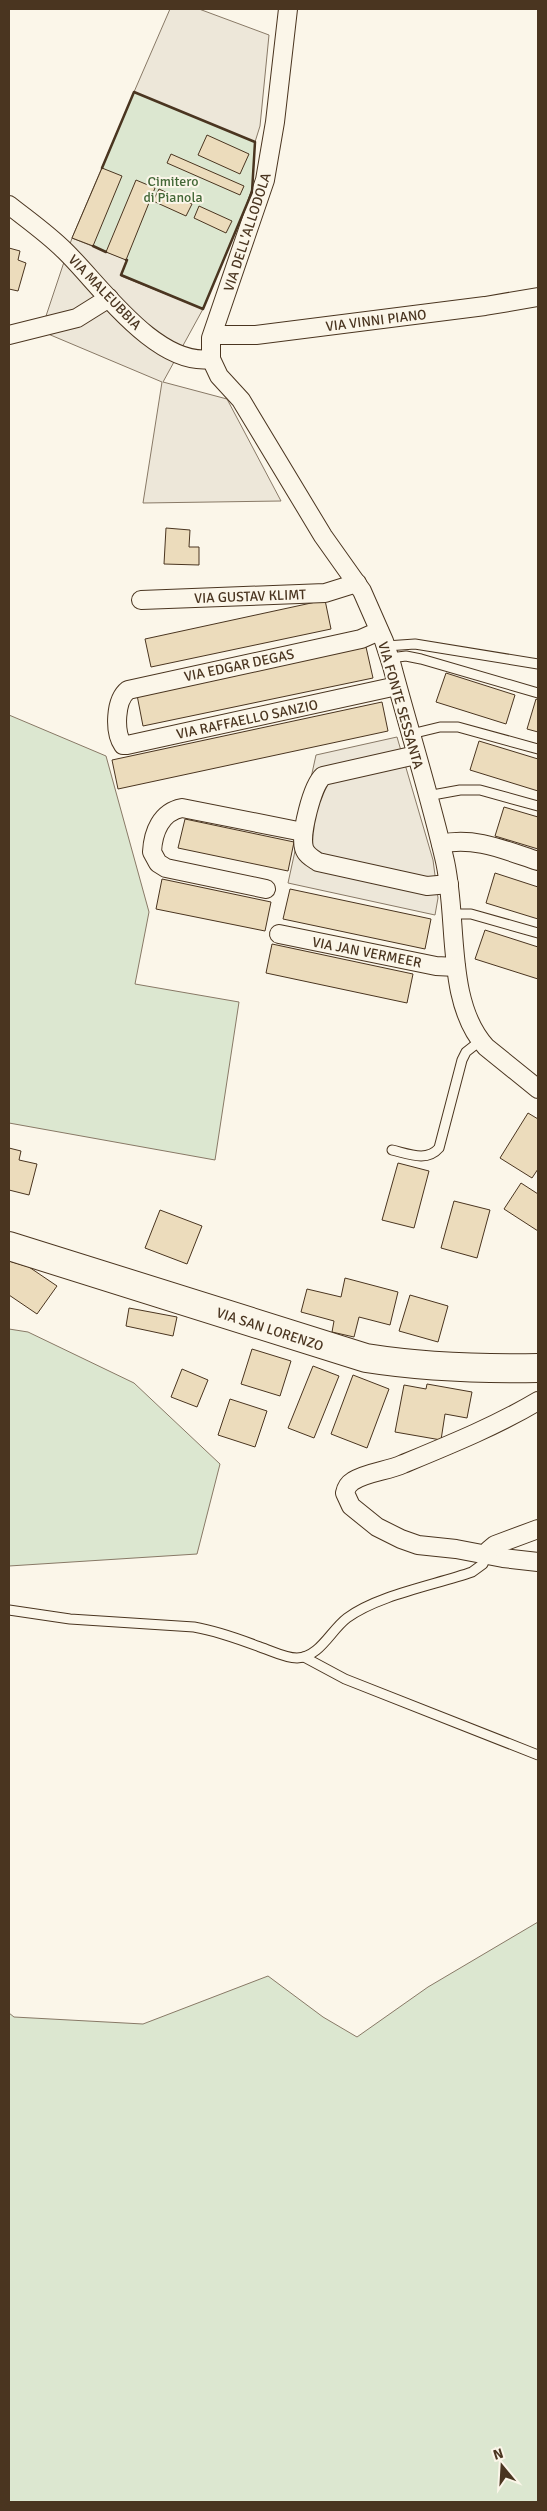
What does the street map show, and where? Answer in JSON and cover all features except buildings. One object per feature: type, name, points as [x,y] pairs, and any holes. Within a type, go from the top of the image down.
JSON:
[{"type":"main road","name":"VIA SAN LORENZO","points":[[9,1246],[366,1358],[444,1367],[538,1368]]},
{"type":"street","name":"VIA DELL'ALLODOLA","points":[[212,335],[266,180],[275,122],[288,9]]},
{"type":"street","name":"VIA MALEUBBIA","points":[[9,205],[62,248],[109,298],[152,339],[192,358],[211,359]]},
{"type":"street","name":"VIA VINNI PIANO","points":[[212,335],[256,335],[486,306],[538,297]]},
{"type":"street","points":[[9,335],[77,318],[109,298]]},
{"type":"street","points":[[211,359],[212,335]]},
{"type":"street","name":"VIA FONTE SESSANTA","points":[[211,359],[219,376],[241,400],[323,536],[357,583],[385,645],[428,796],[449,884],[456,967],[461,997],[480,1040],[538,1089]]},
{"type":"street","name":"VIA GUSTAV KLIMT","points":[[141,600],[324,593],[357,583]]},
{"type":"street","name":"VIA EDGAR DEGAS","points":[[118,718],[122,698],[128,690],[361,639],[385,645]]},
{"type":"street","name":"VIA RAFFAELLO SANZIO","points":[[118,718],[120,740],[127,745],[397,686]]},
{"type":"street","points":[[416,755],[323,776],[317,784],[303,832],[306,853],[318,862],[427,886],[449,884]]},
{"type":"street","points":[[266,889],[166,868],[158,863],[154,858],[152,845],[164,816],[182,808],[303,832]]},
{"type":"street","points":[[440,844],[455,841],[474,842],[538,861]]},
{"type":"street","name":"VIA JAN VERMEER","points":[[279,934],[436,966],[456,967]]},
{"type":"street","points":[[538,1401],[485,1429],[400,1466],[360,1477],[348,1485],[346,1489],[346,1498],[351,1506],[388,1534],[418,1545],[538,1562]]},
{"type":"street","points":[[487,1555],[496,1545],[538,1529]]},
{"type":"lane","points":[[385,645],[415,644],[538,664]]},
{"type":"lane","points":[[385,645],[406,656],[538,694]]},
{"type":"lane","points":[[411,734],[440,727],[458,727],[538,749]]},
{"type":"lane","points":[[428,796],[460,790],[480,790],[538,806]]},
{"type":"lane","points":[[453,914],[471,914],[538,933]]},
{"type":"lane","points":[[392,1150],[423,1157],[430,1156],[439,1148],[462,1060],[466,1052],[480,1040]]},
{"type":"lane","points":[[304,1657],[319,1648],[337,1628],[357,1612],[375,1604],[472,1572],[482,1564],[487,1555]]},
{"type":"lane","points":[[9,1610],[70,1619],[194,1627],[210,1630],[286,1656],[304,1657],[345,1679],[538,1756]]},
{"type":"green space","name":"Cimitero di Pianola","points":[[134,92],[255,142],[252,192],[203,309],[121,275],[127,260],[72,238]]},
{"type":"green space","points":[[9,715],[106,756],[149,912],[135,984],[239,1002],[215,1160],[9,1123]]},
{"type":"green space","points":[[9,1329],[28,1332],[134,1383],[220,1464],[197,1554],[9,1566]]},
{"type":"green space","points":[[538,1922],[538,2502],[9,2502],[9,2013],[14,2017],[143,2024],[268,1976],[323,2017],[357,2037],[428,1987]]},
{"type":"shaded area","points":[[170,9],[199,9],[269,35],[260,126],[255,142],[134,92]]},
{"type":"shaded area","points":[[72,238],[127,260],[121,276],[203,309],[163,382],[227,399],[281,501],[143,503],[162,382],[41,331]]},
{"type":"shaded area","points":[[397,737],[433,860],[438,898],[435,915],[288,883],[316,755]]},
{"type":"wall","points":[[102,168],[134,92],[255,142],[252,192],[203,309],[121,275],[126,260]]},
{"type":"wall","points":[[93,246],[106,252]]}]
